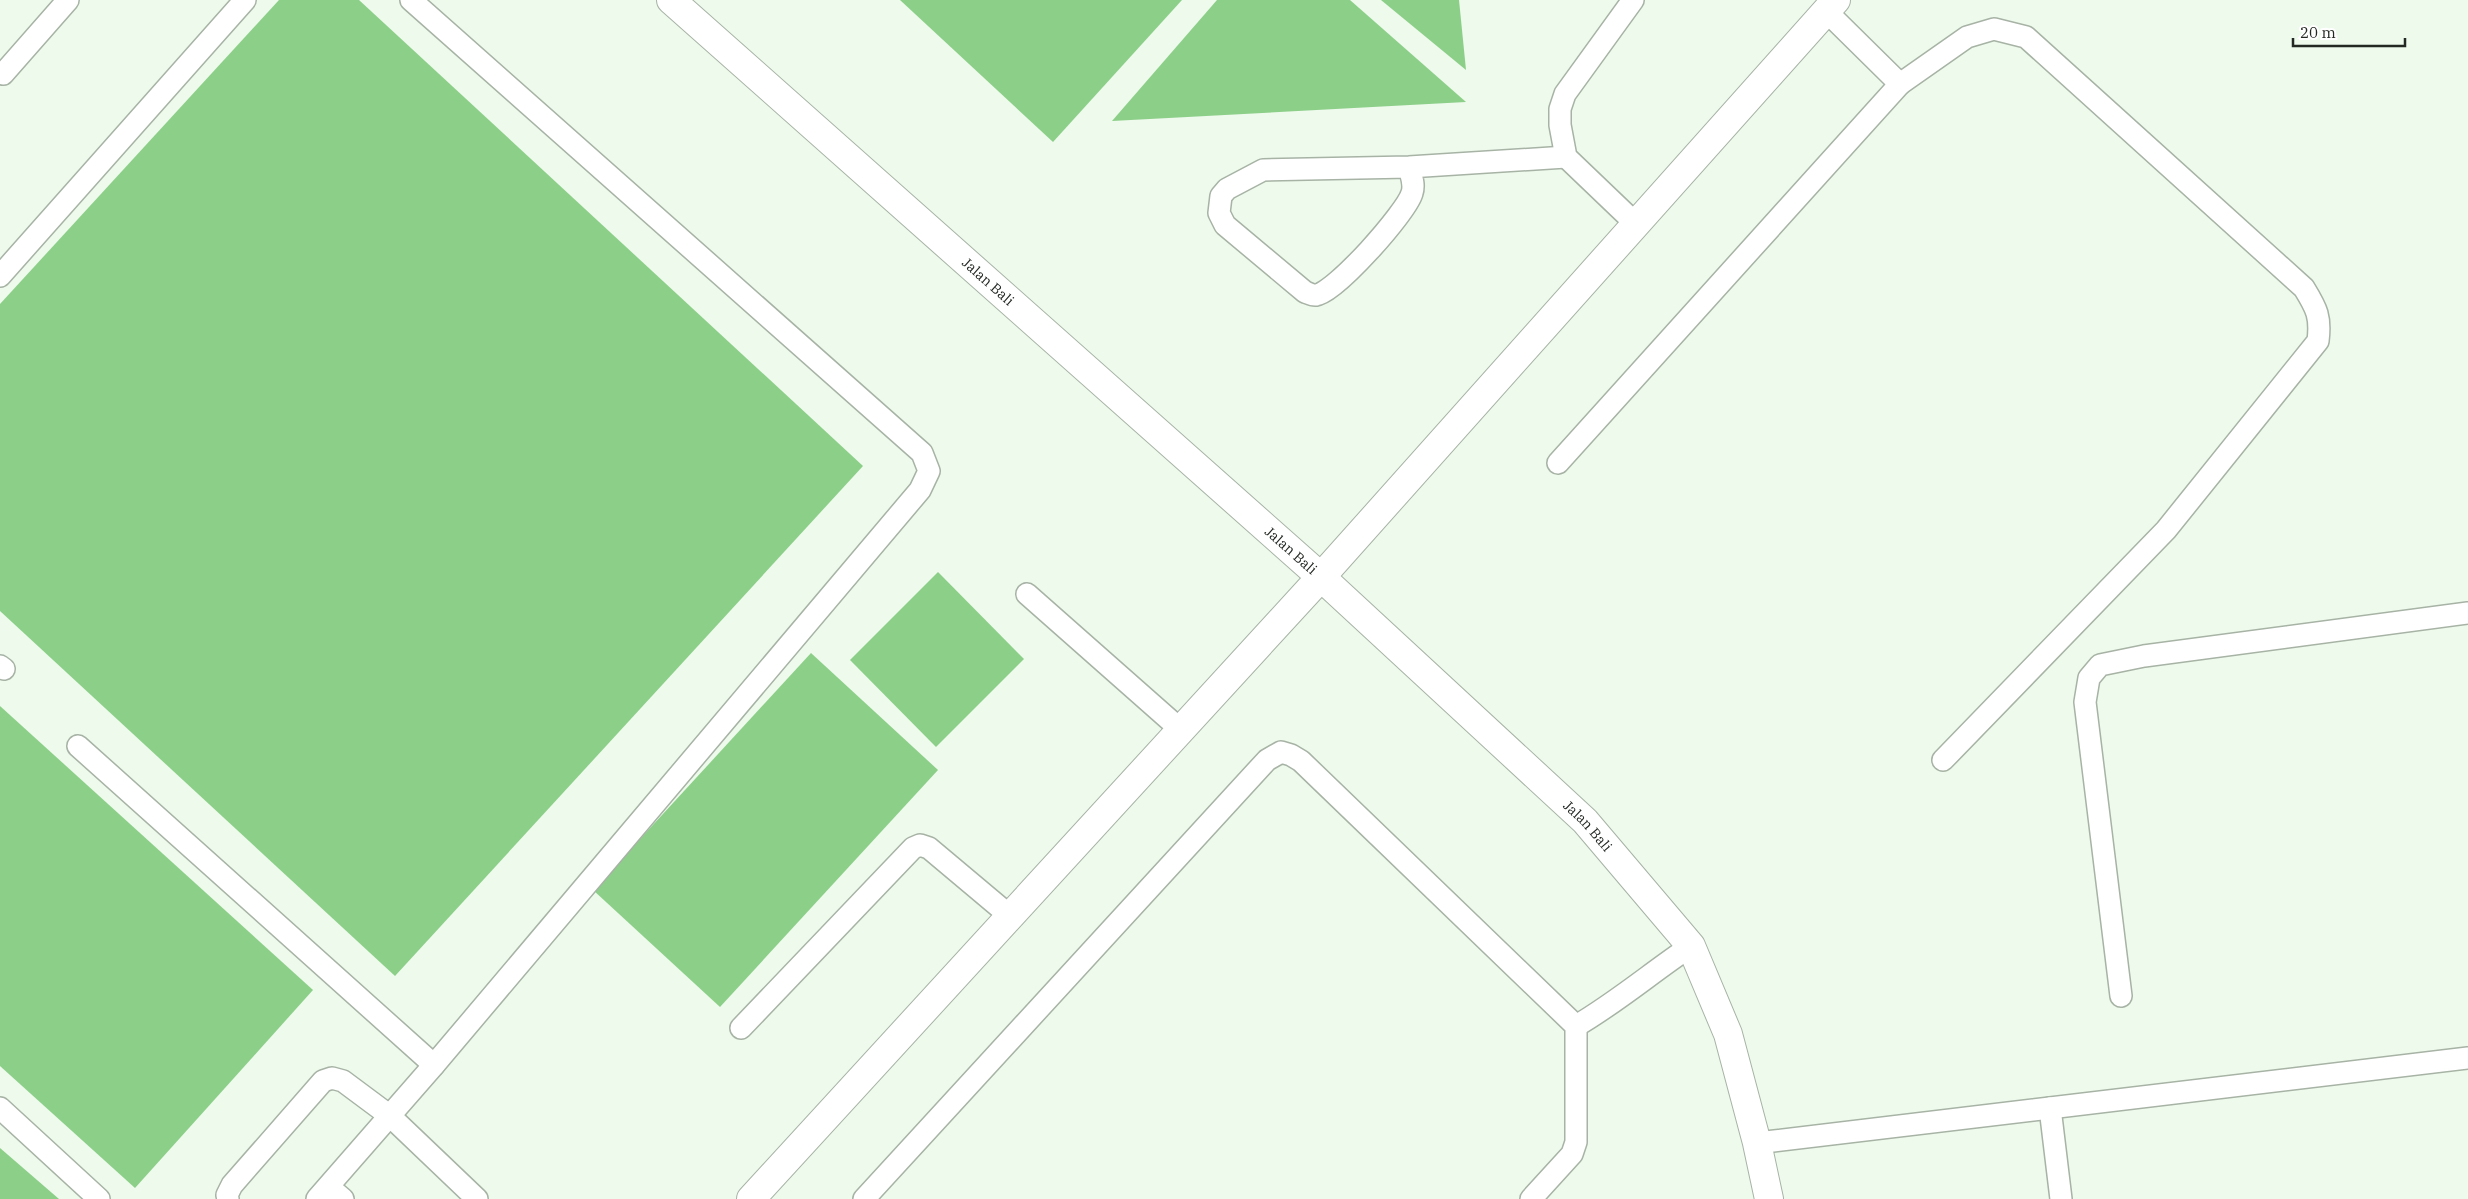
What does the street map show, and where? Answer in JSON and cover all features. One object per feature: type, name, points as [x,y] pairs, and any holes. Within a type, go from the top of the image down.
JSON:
[{"type":"street","name":"Jalan Bali","points":[[671,0],[1322,577],[1585,821],[1691,946],[1728,1034],[1757,1143],[1769,1199]]},
{"type":"street","points":[[751,1199],[1322,577],[1831,6]]},
{"type":"lane","points":[[3,74],[68,0]]},
{"type":"lane","points":[[0,276],[245,0]]},
{"type":"lane","points":[[330,1195],[390,1116],[920,490],[929,471],[922,453],[411,0]]},
{"type":"lane","points":[[1633,0],[1565,94],[1560,109],[1560,125],[1566,157],[1636,224]]},
{"type":"lane","points":[[1831,6],[1900,84]]},
{"type":"lane","points":[[1558,463],[1900,84],[1967,37],[1994,29],[2026,37],[2304,288],[2317,309],[2320,324],[2318,341],[2166,530],[1943,760]]},
{"type":"lane","points":[[1409,167],[1413,182],[1412,193],[1407,205],[1358,262],[1324,292],[1316,295],[1305,292],[1224,225],[1219,213],[1221,196],[1227,188],[1264,170],[1409,167],[1566,157]]},
{"type":"lane","points":[[1027,594],[1181,730]]},
{"type":"lane","points":[[2120,996],[2085,702],[2089,678],[2100,665],[2144,656],[2468,613]]},
{"type":"lane","points":[[78,746],[434,1065]]},
{"type":"lane","points":[[864,1199],[1267,760],[1281,752],[1291,755],[1300,761],[1585,1021]]},
{"type":"lane","points":[[741,1028],[913,848],[920,845],[929,848],[1010,916]]},
{"type":"lane","points":[[1531,1199],[1572,1154],[1576,1142],[1585,1021],[1654,970],[1691,946]]},
{"type":"lane","points":[[1757,1143],[2468,1058]]},
{"type":"lane","points":[[228,1199],[227,1195],[232,1185],[323,1081],[332,1078],[343,1081],[390,1116],[477,1199]]},
{"type":"lane","points":[[0,1108],[99,1199]]},
{"type":"lane","points":[[2050,1108],[2061,1199]]},
{"type":"building","points":[[279,0],[359,0],[863,466],[395,976],[0,611],[0,304]]},
{"type":"building","points":[[900,0],[1182,0],[1053,142]]},
{"type":"building","points":[[1217,0],[1350,0],[1466,102],[1112,121]]},
{"type":"building","points":[[1381,0],[1459,0],[1466,70]]},
{"type":"building","points":[[938,572],[1024,659],[936,747],[850,660]]},
{"type":"building","points":[[811,653],[938,770],[720,1007],[593,890]]},
{"type":"building","points":[[0,706],[313,990],[135,1188],[0,1066]]},
{"type":"building","points":[[0,1148],[59,1199],[0,1199]]}]
